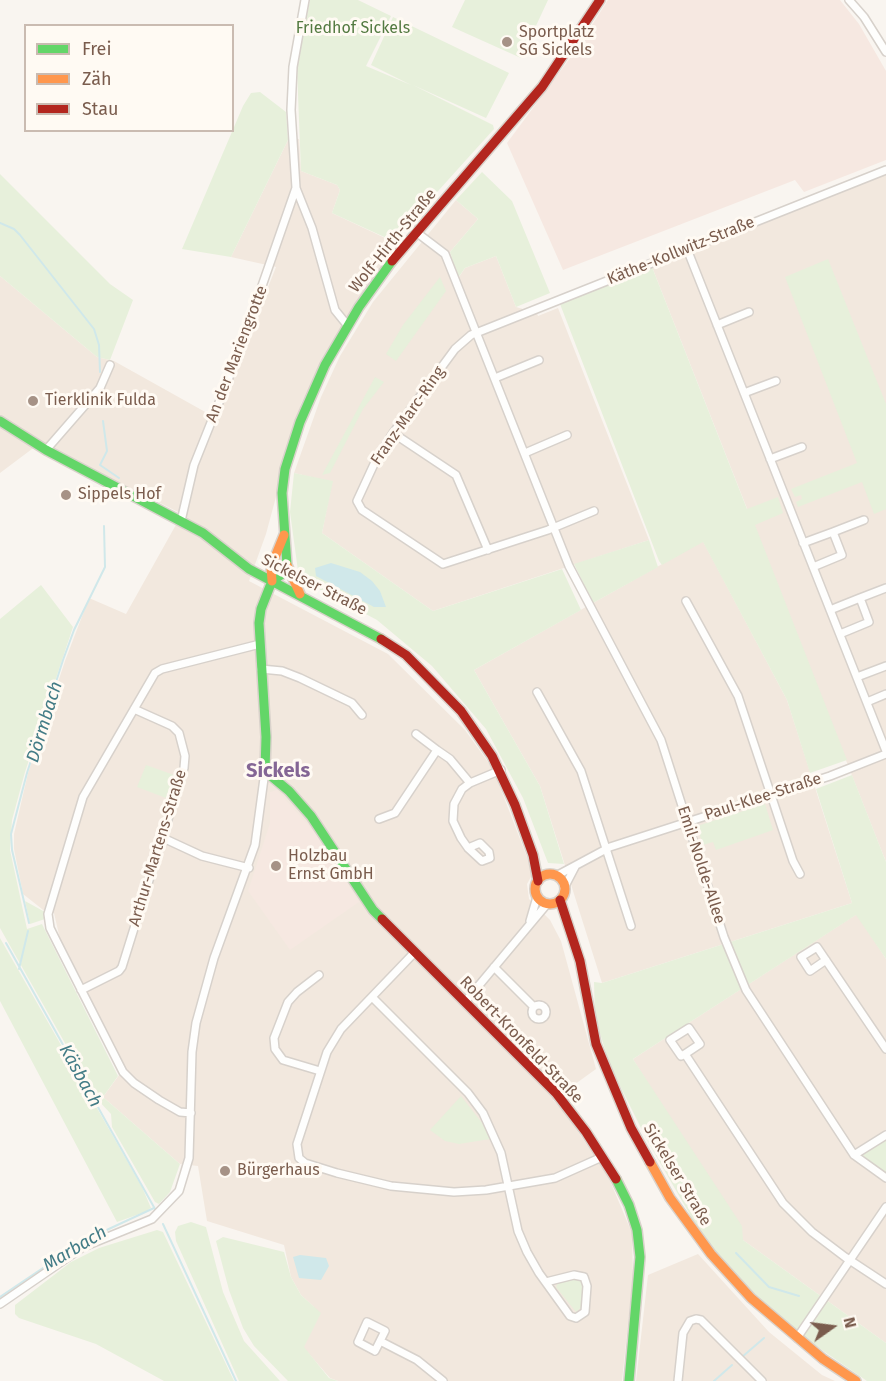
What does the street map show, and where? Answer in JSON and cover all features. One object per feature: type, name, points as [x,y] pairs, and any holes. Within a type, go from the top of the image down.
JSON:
[{"type":"street","points":[[305,0],[293,68],[291,110],[296,188],[312,228],[335,310],[348,326]]},
{"type":"street","name":"Wolf-Hirth-Straße","points":[[300,594],[287,565],[282,493],[290,449],[316,384],[348,326],[372,289],[416,232],[514,122],[542,87],[600,0]]},
{"type":"street","points":[[849,0],[864,16],[886,52]]},
{"type":"street","name":"Käthe-Kollwitz-Straße","points":[[477,332],[886,170]]},
{"type":"street","name":"An der Mariengrotte","points":[[181,521],[194,465],[242,344],[296,188]]},
{"type":"street","name":"Emil-Nolde-Allee","points":[[416,232],[445,254],[554,528],[588,606],[657,731],[724,937],[746,990],[854,1155],[886,1178]]},
{"type":"street","points":[[687,249],[886,753]]},
{"type":"street","points":[[717,325],[749,312]]},
{"type":"street","name":"Franz-Marc-Ring","points":[[477,332],[455,349],[393,433],[360,492],[359,506],[442,564],[554,528]]},
{"type":"street","points":[[495,378],[539,360]]},
{"type":"street","points":[[46,450],[100,388],[110,364]]},
{"type":"street","points":[[744,393],[776,381]]},
{"type":"street","name":"Sickelser Straße","points":[[0,421],[46,450],[203,533],[249,569],[366,629],[406,655],[461,711],[501,770],[533,855],[538,881]]},
{"type":"street","points":[[393,433],[456,475],[488,550]]},
{"type":"street","points":[[525,453],[567,435]]},
{"type":"street","points":[[770,459],[802,447]]},
{"type":"street","points":[[554,528],[594,512]]},
{"type":"street","points":[[803,543],[864,520]]},
{"type":"street","points":[[813,567],[842,555],[833,532]]},
{"type":"street","name":"Wolf-Hirth-Straße","points":[[272,581],[271,567],[284,535]]},
{"type":"street","points":[[0,1304],[83,1247],[140,1225],[163,1210],[178,1191],[187,1170],[192,1052],[202,997],[249,868],[259,824],[265,771],[260,644],[261,609],[272,581],[281,575],[287,565]]},
{"type":"street","points":[[830,610],[886,588]]},
{"type":"street","points":[[840,634],[869,622],[860,598]]},
{"type":"street","points":[[686,602],[738,696],[793,861],[800,874]]},
{"type":"street","points":[[191,1113],[180,1112],[128,1078],[50,928],[48,914],[83,797],[155,673],[162,669],[260,644]]},
{"type":"street","points":[[857,677],[886,666]]},
{"type":"street","points":[[261,669],[282,671],[300,678],[352,703],[362,715]]},
{"type":"street","points":[[537,692],[581,771],[631,926]]},
{"type":"street","points":[[867,702],[886,694]]},
{"type":"street","name":"Arthur-Martens-Straße","points":[[81,990],[119,971],[122,967],[184,768],[179,733],[172,726],[134,709]]},
{"type":"street","points":[[416,734],[450,759],[470,783]]},
{"type":"street","points":[[379,819],[395,813],[437,750]]},
{"type":"street","name":"Paul-Klee-Straße","points":[[554,875],[575,867],[605,849],[886,753]]},
{"type":"street","points":[[468,848],[455,829],[452,812],[458,794],[470,783],[501,770]]},
{"type":"street","name":"Robert-Kronfeld-Straße","points":[[265,771],[289,791],[311,816],[373,910],[556,1093],[602,1157],[629,1204],[639,1248],[639,1279],[629,1381]]},
{"type":"street","points":[[161,837],[202,856],[249,868]]},
{"type":"street","name":"Sickelser Straße","points":[[533,855],[554,875]]},
{"type":"street","points":[[465,1002],[530,921],[553,903],[575,867]]},
{"type":"street","points":[[530,921],[537,897],[535,891],[538,881],[543,876],[554,875],[564,888]]},
{"type":"street","points":[[537,897],[553,903]]},
{"type":"street","name":"Sickelser Straße","points":[[553,903],[567,923],[580,961],[596,1044],[615,1093],[647,1159],[680,1213],[711,1254],[751,1298],[796,1338],[856,1381]]},
{"type":"street","points":[[414,953],[341,1029],[327,1052],[297,1144],[299,1158],[305,1163],[337,1173],[391,1186],[454,1192],[506,1187],[555,1178],[602,1157]]},
{"type":"street","points":[[826,960],[886,1049]]},
{"type":"street","points":[[494,967],[534,1007]]},
{"type":"street","points":[[319,975],[288,1002],[274,1038],[275,1049],[283,1060],[320,1071]]},
{"type":"street","points":[[372,997],[468,1093],[483,1113],[501,1153],[506,1187],[522,1242],[546,1282],[570,1316],[576,1318],[585,1312],[587,1286],[584,1277],[574,1275],[546,1282]]},
{"type":"street","points":[[685,1054],[783,1203],[810,1226],[812,1232],[848,1260],[886,1284]]},
{"type":"street","points":[[854,1155],[886,1135]]},
{"type":"street","points":[[796,1338],[886,1207]]},
{"type":"street","points":[[678,1381],[683,1333],[690,1321],[696,1319],[701,1320],[762,1381]]},
{"type":"street","points":[[380,1341],[417,1360],[443,1381]]},
{"type":"shaded area","points":[[608,0],[840,0],[859,24],[886,71],[886,160],[804,192],[795,180],[563,270],[507,143],[576,50]]},
{"type":"shaded area","points":[[299,139],[301,171],[337,185],[340,190],[332,213],[400,245],[326,353],[301,404],[266,534],[249,581],[388,654],[465,730],[493,769],[532,875],[527,884],[529,899],[550,920],[561,941],[596,1069],[553,1100],[566,1114],[608,1176],[632,1233],[633,1276],[622,1381],[338,1381],[330,1378],[303,1347],[314,1307],[301,1295],[291,1277],[284,1245],[207,1221],[198,1166],[180,1164],[103,1097],[125,1067],[60,939],[54,913],[47,913],[23,894],[14,849],[14,834],[28,773],[65,661],[89,598],[126,614],[182,514],[40,443],[0,473],[0,276],[97,357],[114,361],[216,418],[276,267],[231,257],[288,140]]},
{"type":"shaded area","points":[[886,173],[886,862],[652,267]]},
{"type":"shaded area","points":[[456,200],[478,219],[450,252],[459,277],[465,268],[496,256],[516,307],[537,313],[538,316],[558,308],[649,540],[433,611],[322,533],[332,482],[294,473],[321,397],[340,356],[373,302]]},
{"type":"shaded area","points":[[703,541],[787,700],[852,903],[602,983],[540,786],[474,670]]},
{"type":"shaded area","points":[[277,790],[317,835],[359,902],[290,950],[248,891],[270,823],[270,792]]},
{"type":"shaded area","points":[[857,914],[886,959],[886,1343],[743,1240],[633,1059]]},
{"type":"shaded area","points":[[698,1254],[769,1332],[822,1375],[835,1381],[636,1381],[648,1275]]},
{"type":"green space","name":"Friedhof Sickels","points":[[310,0],[358,0],[391,16],[366,66],[411,85],[371,65],[393,17],[509,73],[486,118],[413,85],[493,125],[494,129],[393,241],[332,213],[340,190],[337,185],[301,171],[297,69]]},
{"type":"green space","name":"Sportplatz SG Sickels","points":[[465,0],[548,0],[521,58],[452,27]]},
{"type":"green space","points":[[260,92],[286,112],[288,140],[231,257],[182,249],[232,132],[234,132],[243,106],[251,93]]},
{"type":"green space","points":[[482,172],[512,201],[550,293],[516,307],[496,256],[465,268],[458,278],[450,252],[478,219],[456,200]]},
{"type":"green space","points":[[0,174],[110,284],[133,300],[110,360],[97,357],[0,276]]},
{"type":"green space","points":[[828,259],[886,404],[886,509],[874,514],[862,482],[798,507],[796,502],[802,499],[801,495],[795,497],[791,489],[857,463],[785,277]]},
{"type":"green space","points":[[652,267],[747,509],[778,497],[783,513],[755,525],[847,760],[810,773],[787,700],[703,542],[662,565],[659,561],[560,304]]},
{"type":"green space","points":[[440,277],[446,291],[396,361],[386,354],[403,325]]},
{"type":"green space","points":[[375,377],[384,382],[363,409],[330,473],[322,475]]},
{"type":"green space","points":[[294,473],[333,481],[322,533],[433,611],[562,569],[581,610],[474,670],[540,786],[564,864],[548,863],[523,798],[486,729],[432,666],[377,620],[304,581],[298,571],[290,512]]},
{"type":"green space","points":[[649,540],[658,567],[593,603],[574,564]]},
{"type":"green space","points":[[41,585],[73,627],[25,772],[12,820],[10,850],[27,929],[42,924],[118,1076],[103,1097],[180,1164],[170,1192],[159,1204],[155,1202],[112,1127],[111,1114],[96,1098],[0,928],[0,619]]},
{"type":"green space","points":[[146,765],[174,775],[166,798],[137,787]]},
{"type":"green space","points":[[852,775],[886,862],[886,959],[856,915],[633,1059],[742,1226],[743,1240],[886,1343],[886,1381],[867,1381],[784,1324],[709,1248],[647,1140],[610,1066],[595,1017],[594,982],[602,983],[852,903],[816,789]]},
{"type":"green space","points":[[765,804],[773,830],[716,850],[713,842],[703,845],[697,826]]},
{"type":"green space","points":[[25,901],[45,912],[45,919],[30,924]]},
{"type":"green space","points":[[0,938],[142,1187],[151,1208],[145,1212],[117,1222],[0,1001]]},
{"type":"green space","points":[[461,1096],[482,1123],[490,1139],[459,1144],[445,1141],[430,1130]]},
{"type":"green space","points":[[886,1138],[886,1178],[854,1155]]},
{"type":"green space","points":[[191,1222],[206,1227],[223,1292],[244,1341],[280,1381],[239,1381],[176,1241],[175,1232],[178,1226]]},
{"type":"green space","points":[[157,1230],[163,1232],[234,1381],[164,1381],[96,1344],[19,1318],[15,1314],[15,1305],[71,1262],[99,1248]]},
{"type":"green space","points":[[223,1237],[284,1252],[291,1277],[301,1295],[321,1313],[304,1347],[329,1378],[338,1381],[288,1381],[254,1346],[243,1328],[229,1290],[216,1241]]},
{"type":"green space","points":[[578,1277],[582,1279],[584,1287],[583,1306],[576,1312],[556,1287],[558,1283]]},
{"type":"water","points":[[331,563],[360,572],[372,581],[380,591],[386,607],[374,607],[316,576],[315,568]]},
{"type":"water","points":[[300,1255],[326,1258],[329,1266],[321,1280],[299,1278],[293,1257]]},
{"type":"waterway","name":"Dörmbach","points":[[0,223],[14,229],[20,235],[94,329],[99,345],[100,372]]},
{"type":"waterway","name":"Dörmbach","points":[[101,392],[104,407]]},
{"type":"waterway","name":"Dörmbach","points":[[103,421],[107,451],[100,465],[119,478]]},
{"type":"waterway","name":"Dörmbach","points":[[29,923],[12,850],[11,834],[27,773],[63,660],[74,630],[105,567],[104,526]]},
{"type":"waterway","name":"Dörmbach","points":[[19,969],[28,931]]},
{"type":"waterway","name":"Käsbach","points":[[6,943],[155,1209]]},
{"type":"waterway","name":"Marbach","points":[[0,1297],[83,1241],[154,1208]]},
{"type":"waterway","name":"Käsbach","points":[[163,1224],[236,1381]]},
{"type":"waterway","points":[[736,1253],[769,1287],[799,1296]]},
{"type":"waterway","points":[[742,1357],[764,1338]]},
{"type":"waterway","points":[[714,1381],[732,1365]]},
{"type":"traffic: fast","points":[[272,581],[281,575],[287,565],[282,493],[285,469],[300,422],[325,365],[359,307],[392,261]]},
{"type":"traffic: fast","points":[[0,421],[46,450],[203,533],[249,569],[381,639]]},
{"type":"traffic: fast","points":[[272,581],[261,609],[259,623],[266,737],[265,771],[289,791],[311,816],[373,910],[382,919]]},
{"type":"traffic: fast","points":[[616,1179],[629,1205],[637,1230],[640,1257],[629,1381]]},
{"type":"traffic: slow","points":[[272,581],[271,567],[284,535]]},
{"type":"traffic: slow","points":[[287,565],[300,594]]},
{"type":"traffic: slow","points":[[550,874],[556,875],[564,883],[565,889],[564,895],[556,903],[550,904],[544,903],[536,895],[535,889],[536,883],[544,875],[550,874]]},
{"type":"traffic: slow","points":[[650,1162],[670,1198],[711,1254],[751,1298],[823,1359],[856,1381]]},
{"type":"traffic: jam","points":[[392,261],[542,87],[600,0]]},
{"type":"traffic: jam","points":[[381,639],[406,655],[461,711],[492,756],[515,805],[533,855],[538,881]]},
{"type":"traffic: jam","points":[[560,900],[580,961],[596,1044],[631,1128],[650,1162]]},
{"type":"traffic: jam","points":[[382,919],[556,1093],[586,1132],[616,1179]]},
{"type":"place","name":"Sportplatz SG Sickels","points":[[507,42]]},
{"type":"place","name":"Tierklinik Fulda","points":[[33,401]]},
{"type":"place","name":"Sippels Hof","points":[[66,495]]},
{"type":"place","name":"Holzbau Ernst GmbH","points":[[276,866]]},
{"type":"place","name":"Bürgerhaus","points":[[225,1171]]},
{"type":"district","name":"Sickels","points":[[278,771]]}]
